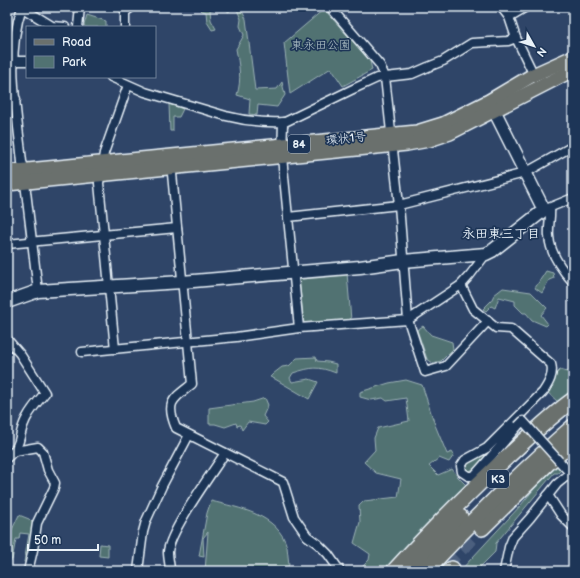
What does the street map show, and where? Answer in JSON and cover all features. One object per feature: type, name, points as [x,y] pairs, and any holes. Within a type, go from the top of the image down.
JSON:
[{"type":"highway","points":[[394,571],[438,561],[485,478],[530,435],[573,400]]},
{"type":"highway","name":"K3","points":[[408,571],[438,561],[471,506],[514,464],[573,412]]},
{"type":"highway","name":"K3","points":[[425,571],[438,561],[513,480],[573,427]]},
{"type":"highway","points":[[484,530],[527,483],[573,442]]},
{"type":"main road","name":"環状1号","points":[[492,106],[533,75],[573,57]]},
{"type":"main road","name":"環状1号","points":[[7,172],[25,176],[101,170],[391,140],[443,124],[492,106],[573,70]]},
{"type":"main road","name":"環状1号","points":[[7,184],[25,176]]},
{"type":"street","points":[[38,291],[25,176],[11,100],[10,61],[22,7],[52,26]]},
{"type":"street","points":[[78,26],[80,7]]},
{"type":"street","points":[[124,26],[123,9],[132,7]]},
{"type":"street","points":[[330,7],[380,65],[385,77],[399,205],[408,320],[426,372],[446,366],[488,321]]},
{"type":"street","points":[[501,7],[509,17],[516,38],[533,75]]},
{"type":"street","points":[[509,17],[526,7]]},
{"type":"street","points":[[113,78],[145,92],[226,116],[259,121],[283,122],[377,78],[412,74],[442,61],[472,44],[508,41],[516,38]]},
{"type":"street","points":[[10,61],[26,61]]},
{"type":"street","points":[[115,349],[99,183],[101,170],[128,85]]},
{"type":"street","points":[[492,106],[525,173],[547,209],[551,218],[549,236],[551,248],[557,262],[573,282]]},
{"type":"street","points":[[283,122],[282,152],[299,328]]},
{"type":"street","points":[[288,217],[399,205],[525,173],[573,146]]},
{"type":"street","points":[[170,162],[192,384],[174,398],[171,406],[176,428],[283,482],[294,516],[307,536],[328,554],[340,571]]},
{"type":"street","points":[[82,352],[236,337],[299,328],[408,320],[460,285],[470,275],[486,254],[547,209],[573,198]]},
{"type":"street","points":[[7,244],[177,228]]},
{"type":"street","points":[[7,302],[38,291],[182,282],[360,267],[403,261],[486,254]]},
{"type":"street","points":[[460,285],[473,309],[496,328],[511,328],[551,364],[552,369],[552,375],[543,392],[487,448],[465,460],[461,466],[462,472],[468,476],[474,476],[523,421],[559,461],[572,472],[548,495],[530,518],[513,536],[504,571]]},
{"type":"street","points":[[7,339],[20,354],[45,393],[25,420],[18,447],[7,458]]},
{"type":"street","points":[[138,571],[143,532],[146,521],[162,486],[189,435]]},
{"type":"street","points":[[15,451],[38,447],[43,452],[48,470],[55,483],[37,522],[28,571]]},
{"type":"street","points":[[170,571],[168,552],[172,541],[181,522],[225,453]]},
{"type":"street","points":[[548,495],[561,516],[573,527]]},
{"type":"green space","points":[[230,7],[230,11],[228,12],[227,8],[210,10],[211,20],[216,29],[212,30],[207,22],[206,12],[199,8]]},
{"type":"green space","points":[[236,7],[240,7],[246,19],[255,90],[277,89],[282,82],[285,95],[277,107],[258,105],[257,115],[249,114],[250,99],[237,95],[240,78],[236,49],[244,35],[240,26],[241,19]]},
{"type":"green space","name":"東永田公園","points":[[324,9],[370,61],[372,70],[343,86],[331,68],[290,94],[284,43]]},
{"type":"green space","points":[[87,15],[106,21],[106,26],[84,25]]},
{"type":"green space","points":[[169,104],[183,109],[179,117],[173,117],[173,131],[170,131]]},
{"type":"green space","points":[[546,271],[553,273],[554,278],[549,280],[542,293],[535,288]]},
{"type":"green space","points":[[347,273],[351,320],[304,324],[299,279]]},
{"type":"green space","points":[[503,288],[531,292],[547,308],[541,315],[548,324],[546,326],[532,320],[526,313],[523,313],[515,305],[515,301],[499,297],[495,308],[491,306],[486,311],[483,309],[491,301],[494,295]]},
{"type":"green space","points":[[423,326],[431,335],[452,342],[453,349],[441,361],[433,363],[427,359],[417,330]]},
{"type":"green space","points":[[316,357],[317,361],[336,364],[336,373],[315,368],[305,369],[293,373],[290,378],[292,382],[309,379],[318,382],[309,399],[270,377],[282,367],[289,366],[297,358]]},
{"type":"green space","points":[[573,368],[573,389],[558,402],[547,392],[555,375],[560,370],[567,372]]},
{"type":"green space","points":[[406,380],[422,385],[435,425],[447,454],[452,452],[454,455],[449,462],[439,458],[429,466],[438,475],[452,469],[466,485],[383,571],[358,571],[369,560],[370,554],[354,543],[360,522],[359,506],[364,501],[398,497],[401,479],[376,473],[364,462],[375,450],[374,438],[378,428],[409,421],[406,398],[387,401],[383,398],[371,400],[360,397],[360,392],[389,383]]},
{"type":"green space","points":[[265,398],[268,405],[263,416],[268,422],[265,425],[248,422],[242,430],[240,425],[237,426],[236,423],[225,427],[209,424],[209,408],[253,402]]},
{"type":"green space","points":[[509,430],[476,467],[468,472],[465,468],[467,463]]},
{"type":"green space","points":[[556,465],[562,469],[558,473],[554,473],[496,543],[495,552],[476,571],[460,571],[521,505]]},
{"type":"green space","points":[[211,501],[233,506],[256,514],[275,527],[282,536],[287,547],[289,565],[285,570],[288,571],[205,571],[208,532],[203,538],[204,557],[199,556],[207,513]]},
{"type":"green space","points":[[19,515],[29,519],[34,524],[27,563],[24,562],[29,534],[20,533],[19,539],[16,539],[12,560],[8,560],[7,565],[7,537],[8,538]]},
{"type":"green space","points":[[100,544],[108,545],[108,557],[99,556]]},
{"type":"tunnel","points":[[444,565],[482,528]]},
{"type":"district","name":"永田東三丁目","points":[[501,234]]}]
